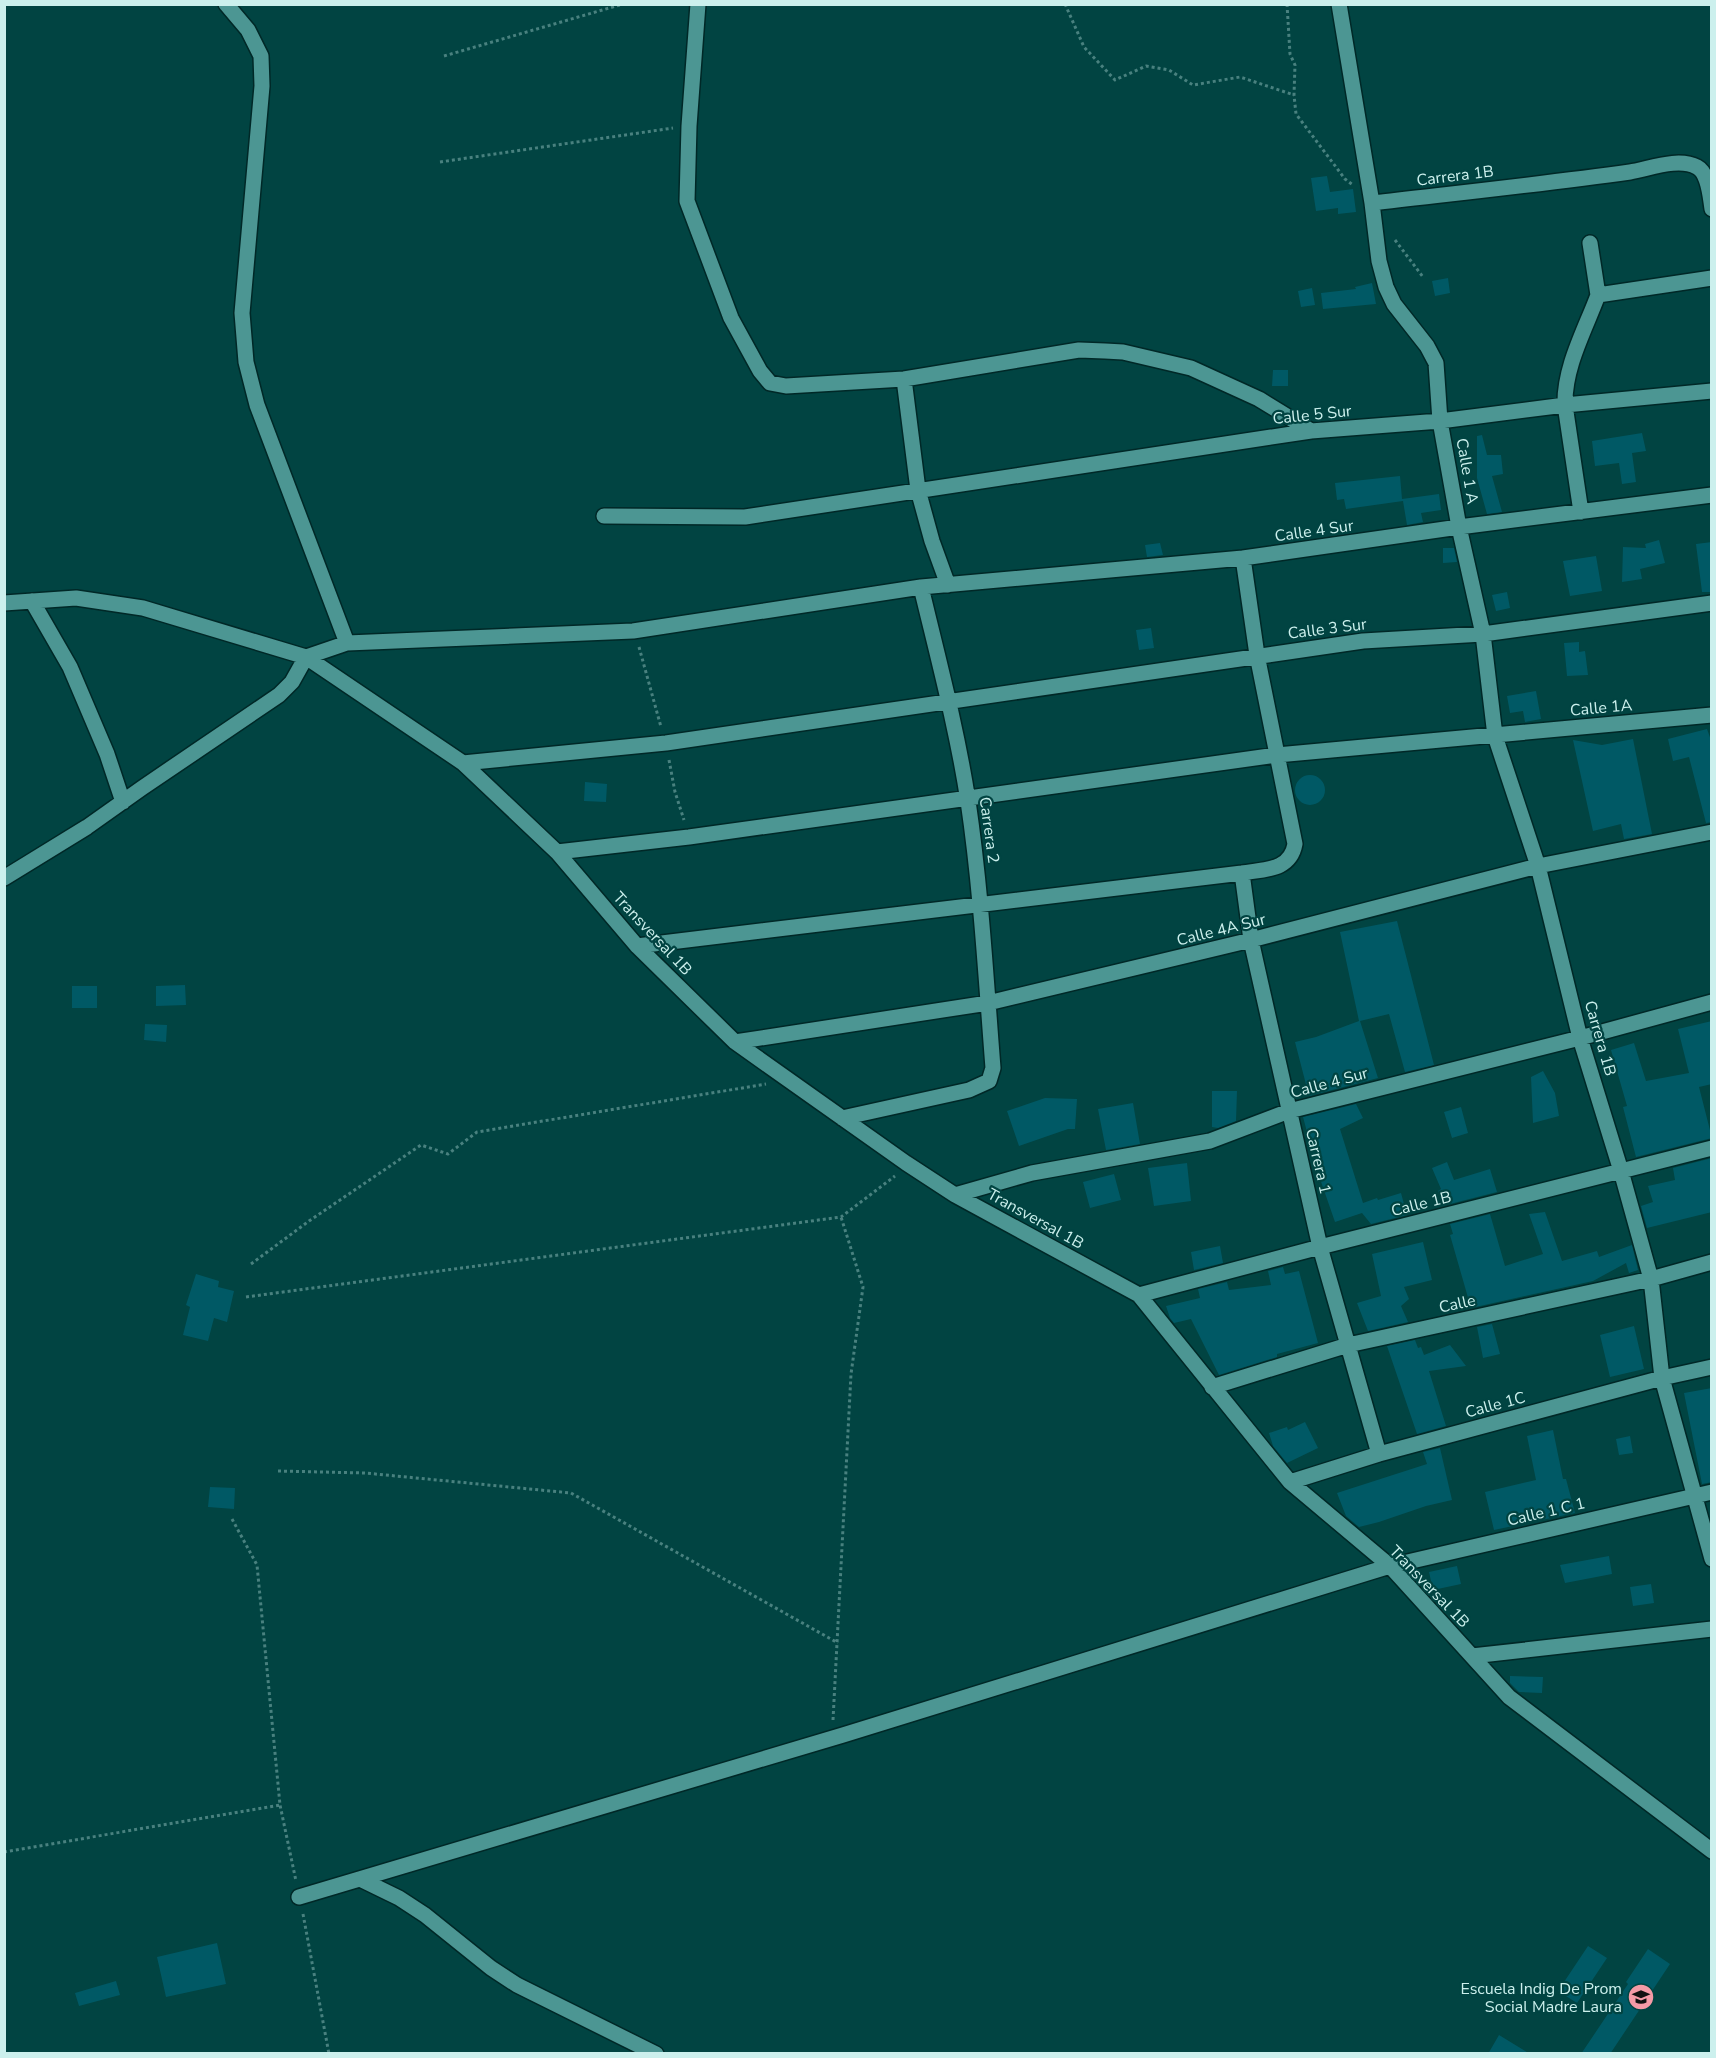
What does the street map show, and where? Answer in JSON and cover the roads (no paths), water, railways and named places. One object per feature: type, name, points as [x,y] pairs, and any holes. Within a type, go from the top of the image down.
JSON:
[{"type":"street","points":[[226,4],[248,30],[261,56],[262,86],[242,313],[246,362],[257,405],[347,643]]},
{"type":"street","points":[[698,4],[689,126],[687,201],[731,318],[760,371],[770,383],[786,386],[904,379],[1079,350],[1123,352],[1191,368],[1259,399],[1311,431]]},
{"type":"street","points":[[1339,4],[1372,203]]},
{"type":"street","name":"Carrera 1B","points":[[1372,203],[1681,164],[1691,165],[1701,170],[1707,182],[1712,208]]},
{"type":"street","name":"Calle 1 A","points":[[1372,203],[1379,261],[1386,287],[1394,304],[1427,346],[1436,363],[1440,421],[1459,527]]},
{"type":"street","points":[[1581,512],[1564,389],[1598,295],[1590,243]]},
{"type":"street","points":[[1598,295],[1712,278]]},
{"type":"street","points":[[904,379],[918,489],[932,541],[948,585]]},
{"type":"street","name":"Calle 5 Sur","points":[[604,516],[745,516],[1311,431],[1440,421],[1565,405],[1712,391]]},
{"type":"street","name":"Calle 4 Sur","points":[[306,657],[347,643],[633,631],[921,587],[1243,558],[1459,527],[1712,495]]},
{"type":"street","name":"Carrera 1B","points":[[1459,527],[1483,634],[1495,736],[1538,866],[1580,1038],[1651,1279],[1662,1378],[1712,1559]]},
{"type":"street","points":[[637,946],[1242,873],[1280,866],[1288,861],[1295,844],[1257,655],[1243,558]]},
{"type":"street","name":"Carrera 2","points":[[842,1118],[969,1090],[989,1081],[993,1068],[981,904],[968,799],[949,702],[921,587]]},
{"type":"street","name":"Transversal 1B","points":[[4,603],[76,598],[143,608],[306,657],[463,763],[557,852],[637,946],[735,1042],[955,1195],[1139,1295],[1290,1482],[1390,1566],[1509,1696],[1712,1851]]},
{"type":"street","points":[[32,601],[70,667],[107,754],[123,802]]},
{"type":"street","name":"Calle 3 Sur","points":[[463,763],[666,743],[1363,640],[1483,634],[1712,603]]},
{"type":"street","points":[[4,878],[87,827],[279,695],[292,682],[306,657]]},
{"type":"street","name":"Calle 1A","points":[[557,852],[968,799],[1277,755],[1712,715]]},
{"type":"street","name":"Calle 4A Sur","points":[[735,1042],[988,1003],[1251,940],[1538,866],[1712,832]]},
{"type":"street","name":"Carrera 1","points":[[1242,873],[1251,940],[1320,1247],[1379,1454]]},
{"type":"street","name":"Calle 4 Sur","points":[[955,1195],[1032,1173],[1210,1141],[1289,1111],[1580,1038],[1712,1002]]},
{"type":"street","name":"Calle 1B","points":[[1139,1295],[1712,1148]]},
{"type":"street","name":"Calle","points":[[1212,1387],[1348,1345],[1651,1279],[1712,1262]]},
{"type":"street","name":"Calle 1C","points":[[1290,1482],[1379,1454],[1662,1378],[1712,1367]]},
{"type":"street","name":"Calle 1 C 1","points":[[299,1897],[843,1735],[1390,1566],[1712,1492]]},
{"type":"street","points":[[1472,1656],[1712,1629]]},
{"type":"street","points":[[360,1879],[399,1898],[425,1915],[491,1968],[517,1985],[656,2054]]},
{"type":"place","name":"Escuela Indig De Prom Social Madre Laura","points":[[1641,1997]]}]
